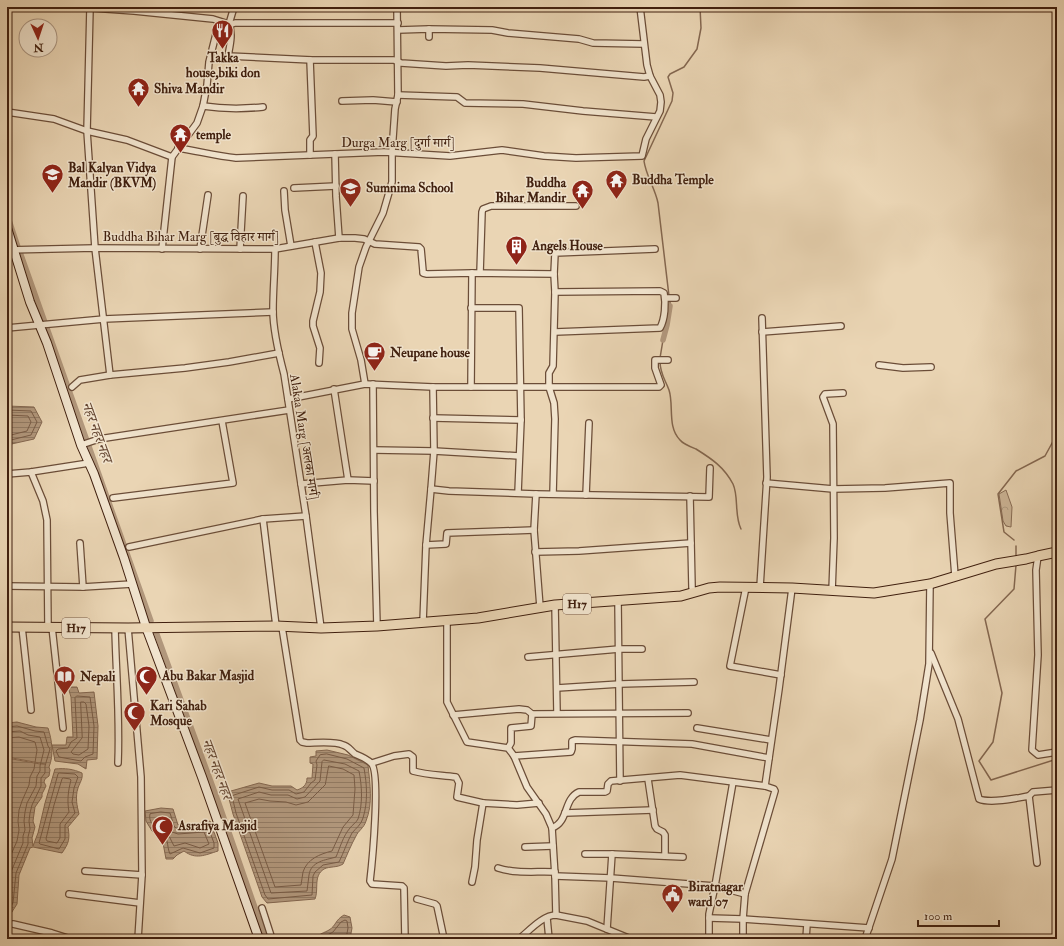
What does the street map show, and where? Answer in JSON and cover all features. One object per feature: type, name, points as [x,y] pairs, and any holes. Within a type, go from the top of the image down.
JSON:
[{"type":"main road","name":"H17","points":[[7,627],[128,628],[279,626],[321,628],[378,626],[478,618],[540,607],[680,596],[709,588],[760,587],[874,593],[930,584],[981,567],[1057,552]]},
{"type":"street","points":[[77,7],[134,9],[213,18],[229,24]]},
{"type":"street","points":[[234,7],[229,24],[231,35],[228,56],[310,60],[394,60],[398,62],[446,66],[475,65],[540,68],[644,77],[650,76]]},
{"type":"street","points":[[365,384],[361,360],[352,329],[352,318],[359,267],[369,241],[383,213],[392,182],[392,152],[398,95],[397,7]]},
{"type":"street","points":[[398,95],[457,97],[465,103],[523,104],[656,118],[660,111],[660,95],[650,76],[644,44],[640,7]]},
{"type":"street","points":[[90,8],[87,131],[95,248],[110,375]]},
{"type":"street","points":[[162,249],[172,157],[196,123],[203,106],[216,34],[220,28],[235,23],[398,23]]},
{"type":"street","points":[[429,29],[429,37]]},
{"type":"street","points":[[398,30],[492,30],[508,33],[579,39],[593,43],[644,44]]},
{"type":"street","points":[[310,60],[313,136],[310,140],[310,155]]},
{"type":"street","points":[[342,101],[373,100],[397,102]]},
{"type":"street","points":[[203,106],[229,109],[263,107]]},
{"type":"street","points":[[7,112],[54,120],[87,131],[127,140],[172,157]]},
{"type":"street","name":"Durga Marg [दुर्गा मार्ग]","points":[[178,148],[203,151],[217,156],[236,158],[392,152],[450,156],[502,150],[544,156],[576,158],[642,156],[646,139],[656,118]]},
{"type":"street","points":[[335,154],[340,238]]},
{"type":"street","points":[[294,188],[336,186]]},
{"type":"street","points":[[284,191],[285,210],[291,246]]},
{"type":"street","points":[[200,249],[208,196]]},
{"type":"street","points":[[240,249],[243,196]]},
{"type":"street","points":[[480,273],[483,209],[491,206],[576,206]]},
{"type":"street","points":[[7,228],[10,250],[41,326],[124,558],[146,627],[202,777],[259,939]]},
{"type":"street","name":"Buddha Bihar Marg [बुद्ध विहार मार्ग]","points":[[10,250],[95,248],[275,249],[340,238],[364,238],[375,244],[419,247],[421,249],[424,274],[554,274]]},
{"type":"street","points":[[315,242],[321,273],[320,292],[313,320],[313,326],[320,348],[319,363]]},
{"type":"street","name":"Alakaa Marg [अलका मार्ग]","points":[[275,249],[273,312],[306,516],[321,628]]},
{"type":"street","points":[[553,494],[555,419],[554,403],[549,387],[549,373],[553,366],[555,332],[555,253],[655,249]]},
{"type":"street","points":[[471,387],[472,273]]},
{"type":"street","points":[[555,292],[660,291],[664,293],[665,298],[663,323],[660,328],[555,332]]},
{"type":"street","points":[[665,298],[676,298]]},
{"type":"street","points":[[471,308],[519,308],[521,420],[518,493]]},
{"type":"street","points":[[7,328],[104,319],[273,312]]},
{"type":"street","points":[[760,587],[766,483],[762,318]]},
{"type":"street","points":[[762,332],[840,326]]},
{"type":"street","points":[[72,387],[80,380],[110,375],[192,367],[279,353]]},
{"type":"street","points":[[288,399],[365,384],[433,387],[659,388],[661,385],[655,368],[655,360],[668,360]]},
{"type":"street","points":[[879,365],[903,368],[932,366]]},
{"type":"street","points":[[373,384],[378,626]]},
{"type":"street","points":[[423,622],[426,546],[434,451],[433,387]]},
{"type":"street","points":[[334,389],[348,480]]},
{"type":"street","points":[[832,591],[834,538],[833,424],[823,398],[825,394],[843,393]]},
{"type":"street","points":[[83,444],[91,441],[289,410]]},
{"type":"street","points":[[433,418],[521,420]]},
{"type":"street","points":[[113,498],[232,483],[222,421]]},
{"type":"street","points":[[586,495],[589,422]]},
{"type":"street","points":[[374,450],[434,451],[519,456]]},
{"type":"street","points":[[7,474],[31,472],[89,463]]},
{"type":"street","points":[[432,489],[536,494],[709,496],[710,468]]},
{"type":"street","points":[[31,472],[43,501],[47,520],[50,627],[63,728]]},
{"type":"street","points":[[301,484],[348,480],[374,481]]},
{"type":"street","points":[[766,483],[833,489],[885,488],[950,483],[950,513],[955,576]]},
{"type":"street","points":[[536,494],[534,530],[540,607]]},
{"type":"street","points":[[690,496],[693,593]]},
{"type":"street","points":[[129,547],[263,519],[306,516]]},
{"type":"street","points":[[263,519],[279,626],[300,740],[307,743],[342,744],[372,763],[375,780],[375,824],[370,881],[372,884],[402,886],[404,888],[405,939]]},
{"type":"street","points":[[426,546],[446,544],[447,533],[534,530]]},
{"type":"street","points":[[80,543],[83,587]]},
{"type":"street","points":[[535,552],[579,551],[691,543]]},
{"type":"street","points":[[1038,556],[1036,570],[1038,655],[1032,750],[1038,754],[1057,752]]},
{"type":"street","points":[[7,586],[83,587],[132,584]]},
{"type":"street","points":[[866,939],[892,859],[920,720],[930,664],[930,584]]},
{"type":"street","points":[[746,587],[730,666],[781,675]]},
{"type":"street","points":[[765,786],[792,588]]},
{"type":"street","points":[[618,601],[620,781]]},
{"type":"street","points":[[555,606],[557,713]]},
{"type":"street","points":[[447,620],[447,702],[467,742],[508,748],[514,756],[527,787],[546,814],[552,828],[556,915]]},
{"type":"street","points":[[22,627],[31,710]]},
{"type":"street","points":[[115,628],[118,763]]},
{"type":"street","points":[[128,628],[141,778],[142,875],[138,939]]},
{"type":"street","points":[[528,657],[619,649],[642,649]]},
{"type":"street","points":[[930,651],[937,665],[958,720],[979,799],[983,801],[1001,800],[1030,796],[1033,792],[1057,790]]},
{"type":"street","points":[[557,688],[620,684],[694,682]]},
{"type":"street","points":[[453,714],[519,709],[526,710],[532,714],[688,713]]},
{"type":"street","points":[[508,748],[511,742],[512,728],[532,726],[532,714]]},
{"type":"street","points":[[697,728],[771,740]]},
{"type":"street","points":[[514,756],[571,752],[572,741],[575,740],[692,744],[769,758]]},
{"type":"street","points":[[372,763],[394,756],[409,754],[413,757],[413,771],[424,774],[456,777],[459,783],[457,797],[483,803],[517,805],[539,803]]},
{"type":"street","points":[[552,828],[562,822],[570,799],[575,793],[605,792],[608,789],[609,782],[680,775],[765,786],[774,789],[745,894],[743,939]]},
{"type":"street","points":[[648,778],[655,826],[657,829],[664,832],[665,835],[665,856]]},
{"type":"street","points":[[709,939],[709,918],[716,886],[733,782]]},
{"type":"street","points":[[1030,796],[1037,863]]},
{"type":"street","points":[[472,882],[483,803]]},
{"type":"street","points":[[565,813],[653,810]]},
{"type":"street","points":[[525,847],[553,846]]},
{"type":"street","points":[[585,854],[683,857]]},
{"type":"street","points":[[607,929],[612,854]]},
{"type":"street","points":[[498,868],[520,872],[716,886],[745,894]]},
{"type":"street","points":[[86,871],[142,875]]},
{"type":"street","points":[[70,894],[140,903]]},
{"type":"street","points":[[417,899],[435,904],[437,906],[444,939]]},
{"type":"street","points":[[262,908],[272,939]]},
{"type":"street","points":[[520,939],[553,915],[588,921],[607,929],[617,936],[631,939]]},
{"type":"street","points":[[547,918],[549,939]]},
{"type":"street","points":[[709,918],[869,928]]},
{"type":"street","points":[[13,924],[71,939]]},
{"type":"street","points":[[806,939],[807,924]]},
{"type":"green space","points":[[1006,490],[1012,507],[1011,527],[1006,526],[1003,521],[999,494]]},
{"type":"water","points":[[7,406],[34,407],[42,422],[34,439],[7,445]]},
{"type":"water","points":[[68,687],[77,687],[79,693],[94,692],[98,726],[97,759],[87,760],[86,769],[78,764],[55,761],[52,745],[66,745],[67,737],[73,737],[71,697]]},
{"type":"water","points":[[17,722],[36,727],[48,728],[51,737],[52,753],[49,767],[50,770],[49,776],[44,782],[46,786],[42,797],[35,807],[33,821],[35,827],[32,838],[33,846],[38,833],[55,769],[66,769],[82,773],[82,779],[77,795],[79,814],[68,827],[68,841],[62,853],[33,847],[30,848],[19,875],[17,904],[10,915],[11,925],[7,939],[7,758],[45,764],[7,757],[7,723]]},
{"type":"water","points":[[327,750],[348,755],[368,765],[370,808],[365,823],[357,834],[343,864],[326,868],[319,875],[317,879],[315,899],[267,903],[262,897],[233,814],[228,795],[231,791],[259,783],[272,786],[291,786],[297,790],[303,787],[307,778],[312,778],[313,764],[310,763],[310,757],[316,756],[316,751]]},
{"type":"water","points":[[161,808],[173,809],[178,825],[193,825],[210,821],[218,843],[218,851],[197,856],[188,854],[184,851],[173,859],[166,859],[163,843],[159,835],[152,831],[146,821],[145,811]]},
{"type":"water","points":[[344,915],[350,917],[352,928],[350,939],[315,939],[320,934],[331,928]]},
{"type":"waterway","points":[[669,296],[658,203],[644,161],[672,101],[673,93],[668,77],[670,74],[684,67],[697,49],[701,28],[700,7]]},
{"type":"waterway","name":"नहर नहर नहर","points":[[7,214],[18,247]]},
{"type":"waterway","name":"नहर नहर नहर","points":[[20,252],[151,621]]},
{"type":"waterway","points":[[670,300],[670,306]]},
{"type":"waterway","points":[[663,340],[670,306]]},
{"type":"waterway","points":[[660,358],[663,340]]},
{"type":"waterway","points":[[660,361],[662,373],[669,390],[672,422],[676,435],[683,443],[696,449],[712,460],[726,473],[735,489],[738,518],[741,529]]},
{"type":"waterway","points":[[1014,540],[1004,532],[998,494],[1016,471],[1045,456],[1057,434]]},
{"type":"waterway","points":[[1016,546],[1016,557]]},
{"type":"waterway","points":[[1016,565],[1014,589],[985,619],[1002,693],[993,742],[979,761],[991,780],[1057,759]]},
{"type":"waterway","name":"नहर नहर नहर","points":[[155,629],[218,801],[266,939]]},
{"type":"waterway","points":[[1057,877],[1054,891],[1057,903]]},
{"type":"place","name":"Takka house,biki don","points":[[223,50]]},
{"type":"place","name":"Shiva Mandir","points":[[138,108]]},
{"type":"place","name":"temple","points":[[180,154]]},
{"type":"place","name":"Bal Kalyan Vidya Mandir (BKVM)","points":[[52,194]]},
{"type":"place","name":"Buddha Temple","points":[[617,200]]},
{"type":"place","name":"Sumnima School","points":[[351,208]]},
{"type":"place","name":"Buddha Bihar Mandir","points":[[582,210]]},
{"type":"place","name":"Angels House","points":[[517,266]]},
{"type":"place","name":"Neupane house","points":[[374,372]]},
{"type":"place","name":"Nepali","points":[[64,696]]},
{"type":"place","name":"Abu Bakar Masjid","points":[[147,696]]},
{"type":"place","name":"Kari Sahab Mosque","points":[[135,732]]},
{"type":"place","name":"Asrafiya Masjid","points":[[162,846]]},
{"type":"place","name":"Biratnagar ward 07","points":[[673,914]]}]
